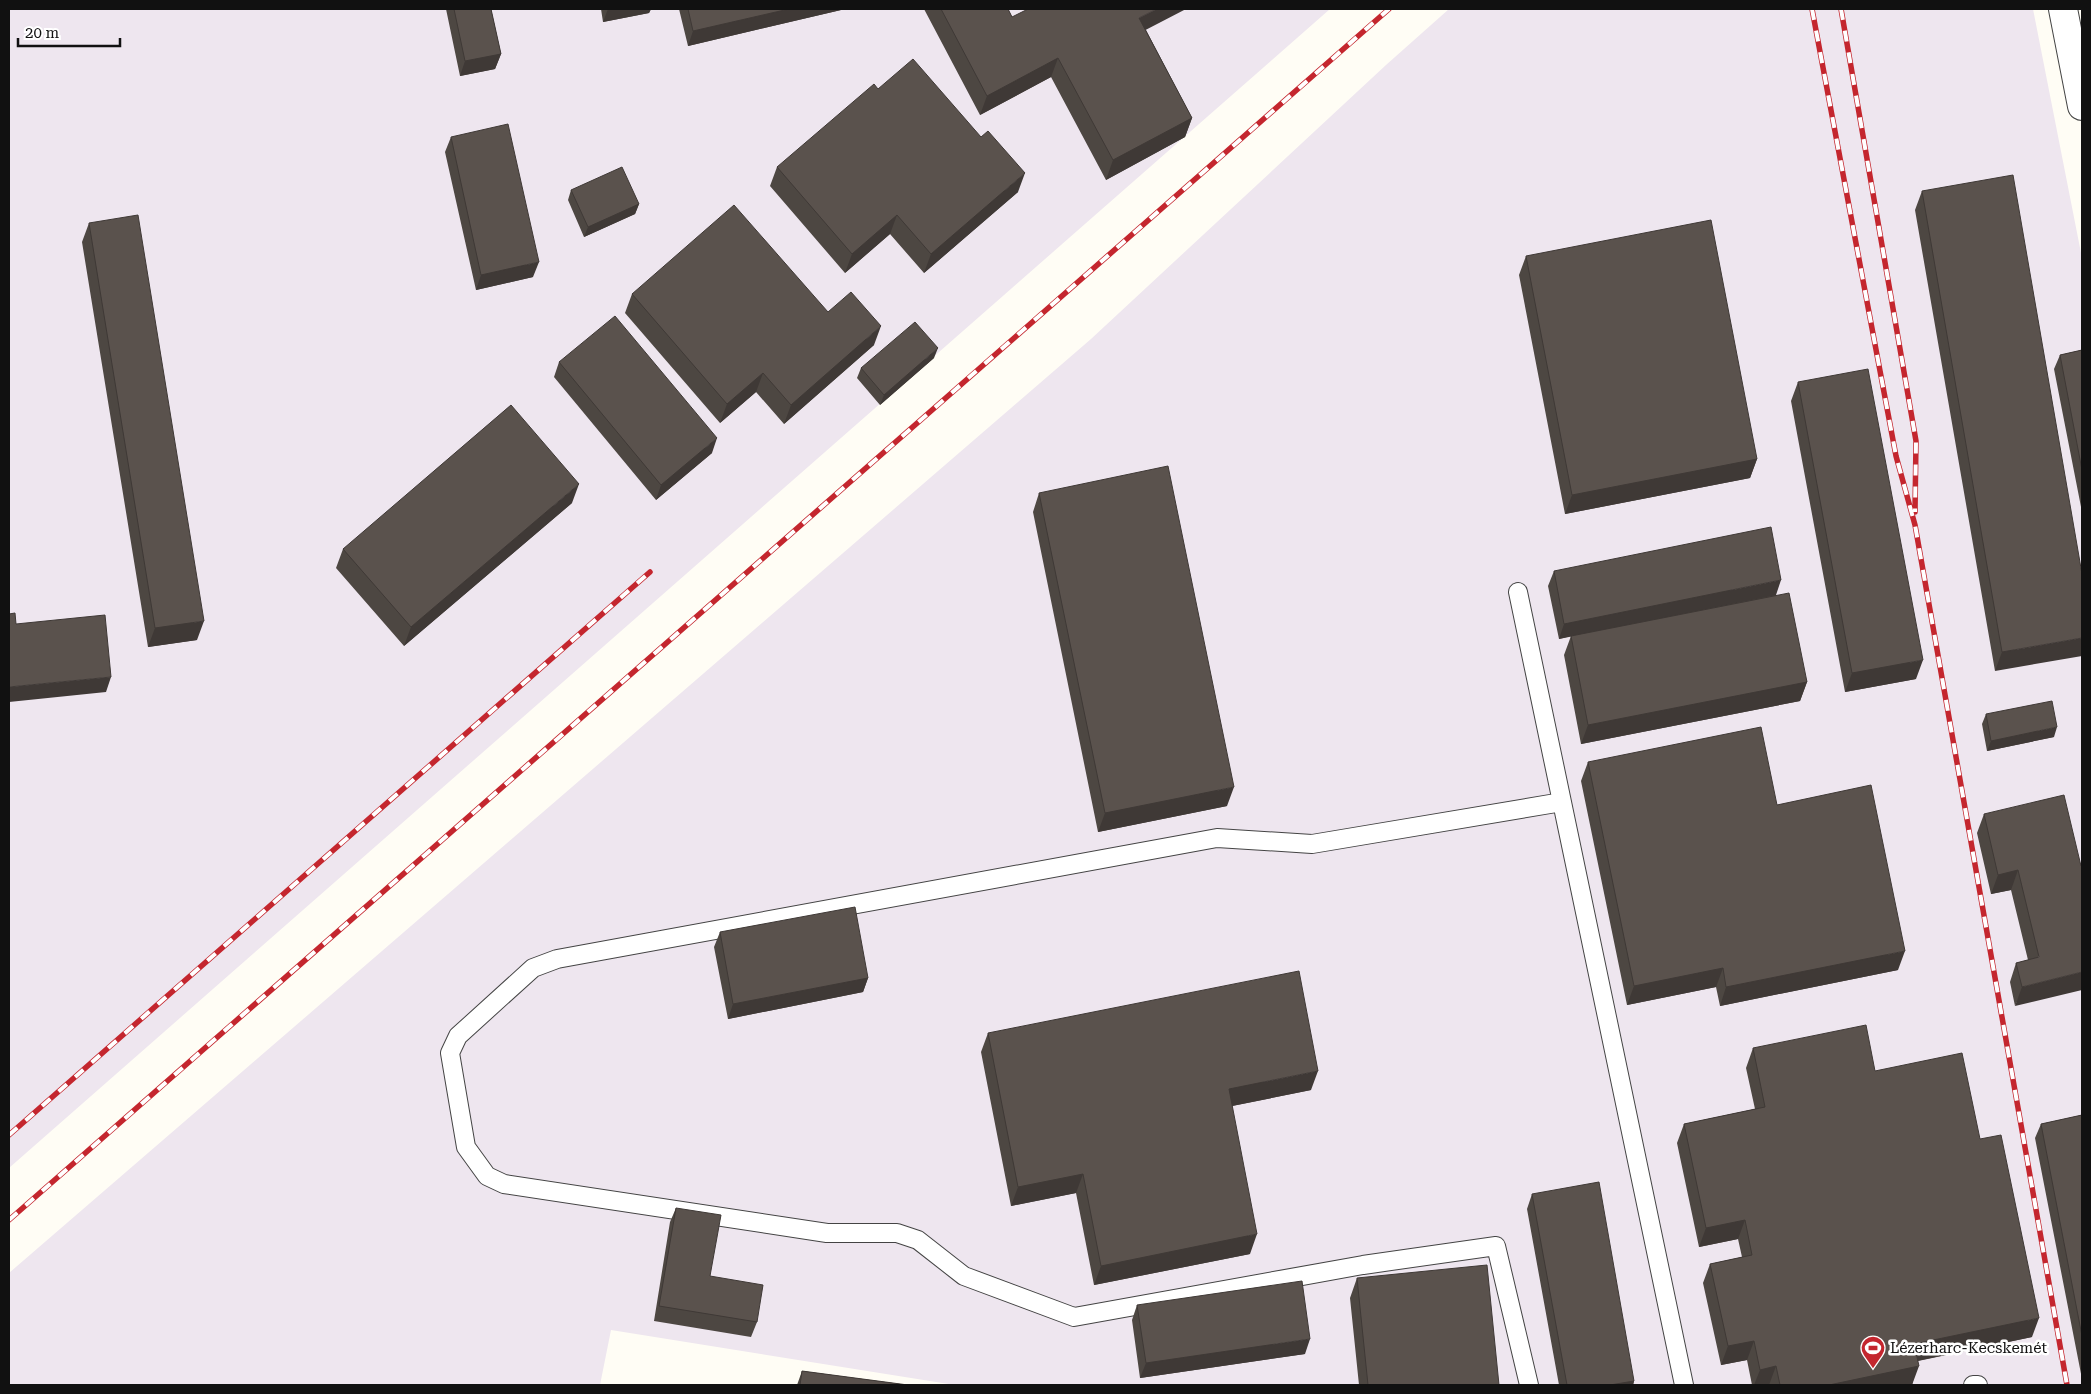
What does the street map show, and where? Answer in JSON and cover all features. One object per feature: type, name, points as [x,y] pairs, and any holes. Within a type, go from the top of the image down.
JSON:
[{"type":"street","points":[[2063,9],[2082,106]]},
{"type":"lane","points":[[1518,592],[1684,1385]]},
{"type":"lane","points":[[1529,1385],[1496,1246],[1363,1264],[1074,1317],[964,1276],[918,1240],[897,1233],[828,1233],[504,1184],[486,1176],[466,1147],[450,1054],[458,1036],[533,968],[557,959],[1217,838],[1312,844],[1562,802]]},
{"type":"lane","points":[[1973,1385],[1978,1385]]},
{"type":"shaded area","points":[[9,9],[1330,9],[9,1168]]},
{"type":"shaded area","points":[[1449,9],[2033,9],[2082,258],[2082,1385],[955,1385],[611,1330],[600,1385],[9,1385],[9,1273],[1091,339],[1386,65]]},
{"type":"building","points":[[454,9],[491,9],[501,54],[465,61]]},
{"type":"building","points":[[688,9],[789,9],[693,31]]},
{"type":"building","points":[[941,9],[1008,9],[1012,17],[1028,9],[1157,9],[1139,18],[1192,118],[1113,160],[1058,58],[987,96]]},
{"type":"building","points":[[913,59],[981,137],[988,131],[1025,173],[931,254],[897,215],[852,254],[777,167],[874,84],[878,89]]},
{"type":"building","points":[[508,124],[539,262],[481,275],[451,137]]},
{"type":"building","points":[[622,167],[639,204],[588,227],[571,190]]},
{"type":"building","points":[[2013,175],[2082,574],[2082,638],[2002,652],[1922,191]]},
{"type":"building","points":[[734,205],[828,312],[851,292],[881,326],[791,405],[763,373],[727,404],[632,294]]},
{"type":"building","points":[[138,215],[204,621],[155,628],[89,223]]},
{"type":"building","points":[[1711,220],[1757,459],[1572,495],[1526,256]]},
{"type":"building","points":[[615,316],[717,438],[661,485],[559,362]]},
{"type":"building","points":[[915,322],[938,348],[884,395],[861,368]]},
{"type":"building","points":[[2082,350],[2082,470],[2060,355]]},
{"type":"building","points":[[1868,369],[1923,660],[1852,673],[1798,382]]},
{"type":"building","points":[[511,405],[579,484],[411,627],[343,549]]},
{"type":"building","points":[[1168,466],[1234,787],[1105,813],[1039,493]]},
{"type":"building","points":[[1771,527],[1781,580],[1564,624],[1554,571]]},
{"type":"building","points":[[1789,593],[1807,682],[1588,725],[1571,636]]},
{"type":"building","points":[[15,613],[16,624],[105,615],[111,677],[9,687],[9,614]]},
{"type":"building","points":[[2052,701],[2057,727],[1991,741],[1986,714]]},
{"type":"building","points":[[1761,727],[1777,805],[1871,785],[1905,951],[1726,987],[1723,968],[1634,986],[1588,762]]},
{"type":"building","points":[[2064,795],[2082,865],[2082,972],[2022,987],[2016,963],[2039,957],[2018,870],[1998,875],[1984,814]]},
{"type":"building","points":[[855,907],[868,978],[733,1004],[720,932]]},
{"type":"building","points":[[1299,971],[1318,1071],[1229,1089],[1257,1234],[1101,1266],[1083,1174],[1018,1187],[988,1033]]},
{"type":"building","points":[[1866,1025],[1875,1071],[1962,1053],[1980,1139],[2001,1135],[2039,1318],[1914,1344],[1919,1366],[1829,1385],[1780,1385],[1776,1366],[1760,1370],[1754,1341],[1728,1346],[1710,1264],[1752,1255],[1745,1220],[1706,1228],[1684,1124],[1765,1107],[1753,1048]]},
{"type":"building","points":[[2082,1115],[2082,1336],[2041,1124]]},
{"type":"building","points":[[1599,1182],[1634,1381],[1610,1385],[1567,1385],[1532,1194]]},
{"type":"building","points":[[676,1208],[721,1215],[710,1276],[763,1285],[757,1322],[659,1306]]},
{"type":"building","points":[[1487,1265],[1499,1385],[1368,1385],[1357,1278]]},
{"type":"building","points":[[1302,1281],[1310,1339],[1146,1363],[1137,1305]]},
{"type":"building","points":[[802,1371],[908,1385],[800,1385]]},
{"type":"railway","points":[[9,1220],[1389,9]]},
{"type":"railway","points":[[1812,9],[1896,456],[1915,525],[2067,1385]]},
{"type":"railway","points":[[1841,9],[1916,441],[1915,512]]},
{"type":"railway","points":[[9,1135],[650,572]]},
{"type":"place","name":"Lézerharc-Kecskemét","points":[[1873,1369]]}]
